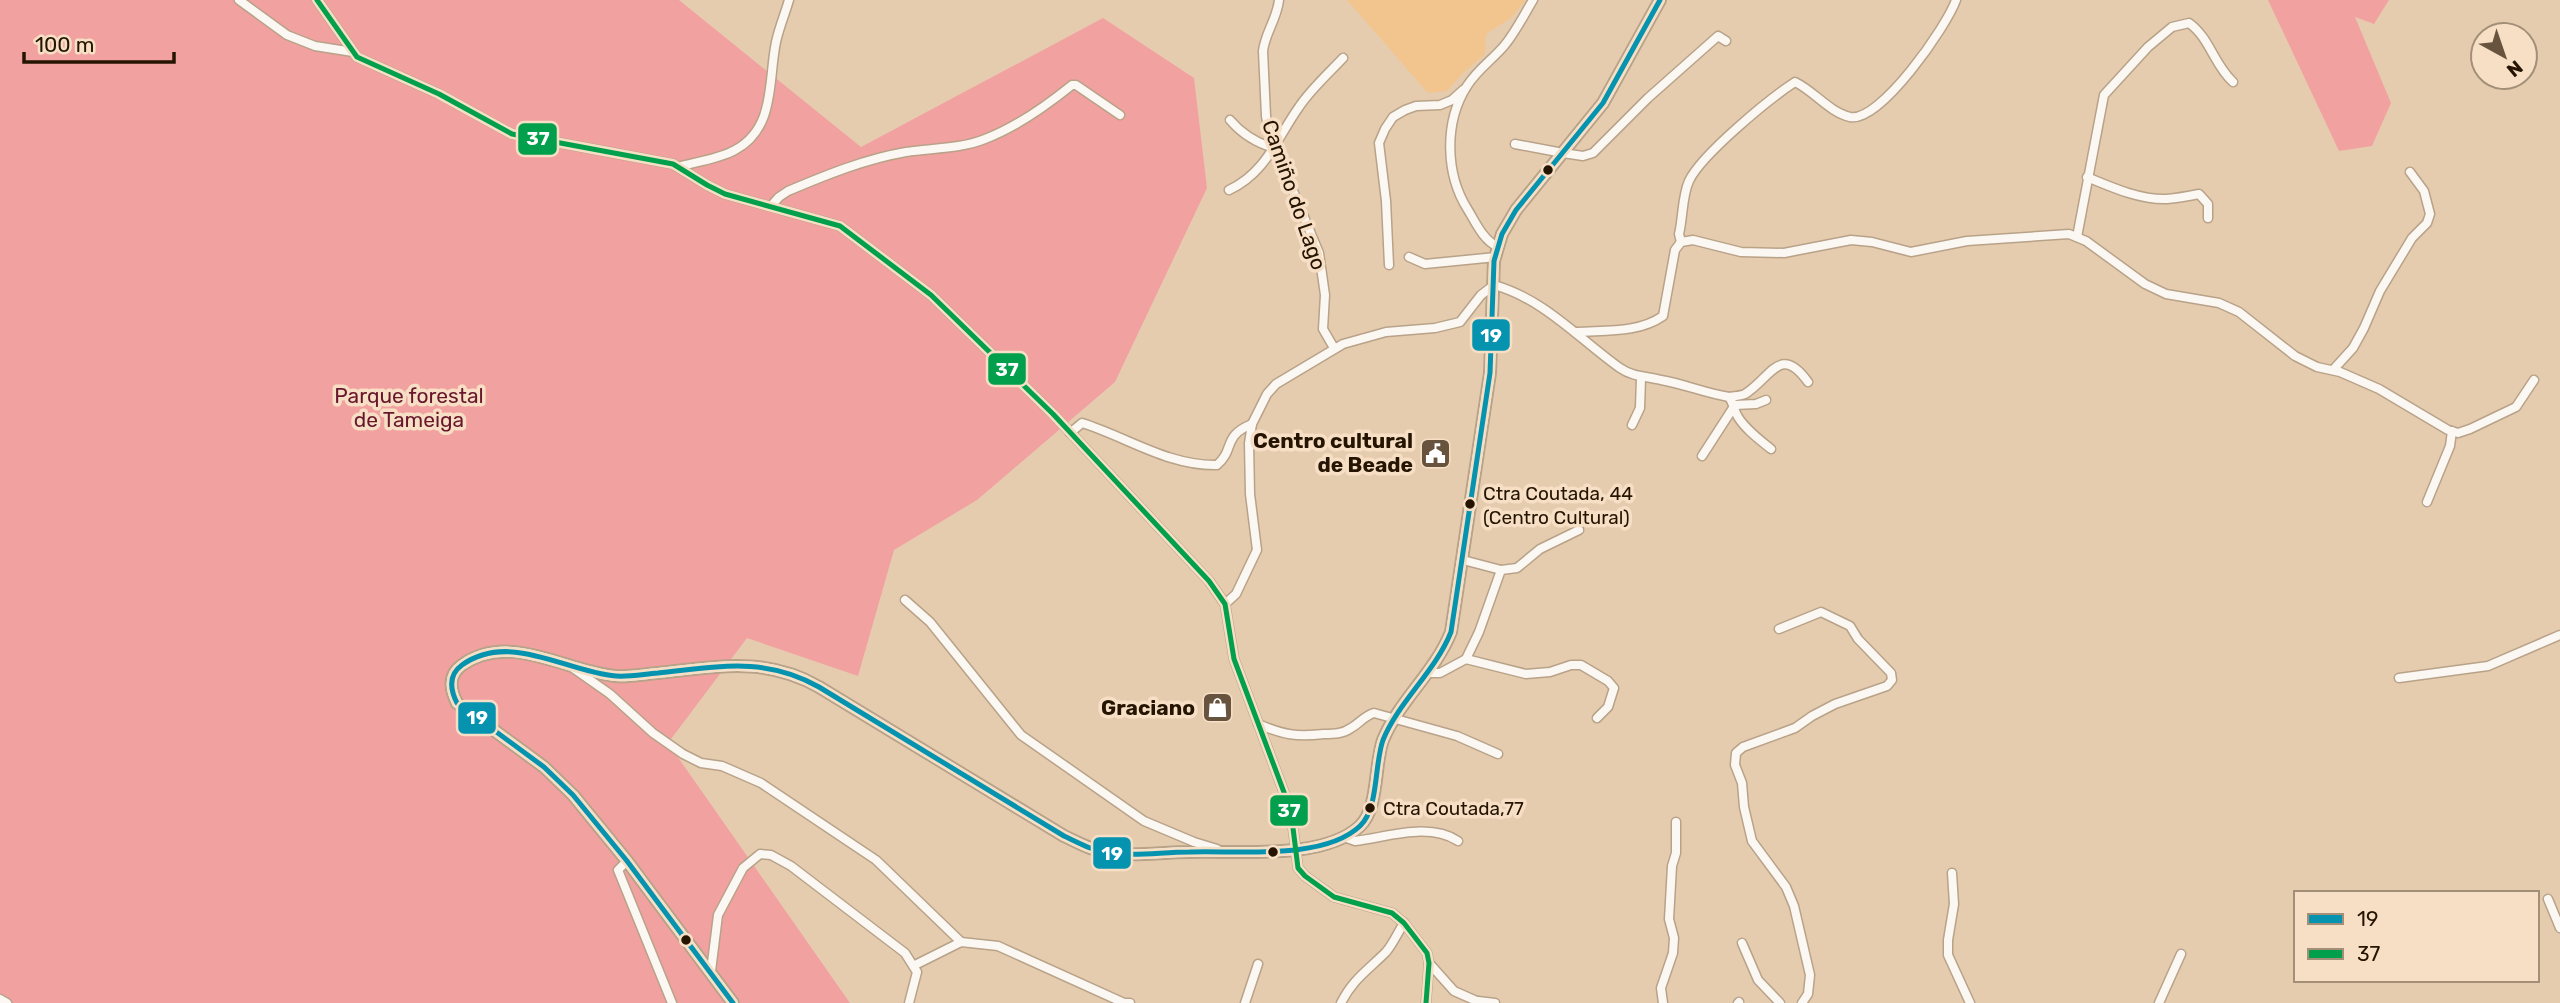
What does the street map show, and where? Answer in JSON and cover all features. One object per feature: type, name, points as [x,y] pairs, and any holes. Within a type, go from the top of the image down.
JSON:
[{"type":"street","points":[[239,0],[287,35],[315,46],[353,52]]},
{"type":"street","points":[[317,0],[357,57],[439,94],[512,134],[673,164],[725,194],[840,226],[930,295],[1070,433],[1209,581],[1225,604],[1234,659],[1285,794],[1298,868],[1335,897],[1392,913],[1404,923],[1427,953],[1429,963],[1426,1003]]},
{"type":"street","points":[[677,167],[733,152],[747,143],[757,131],[767,109],[776,41],[789,0]]},
{"type":"street","name":"Camiño do Lago","points":[[1279,0],[1278,12],[1264,41],[1266,116],[1274,148],[1319,253],[1325,295],[1323,330],[1334,348]]},
{"type":"street","points":[[1388,265],[1386,201],[1379,143],[1385,129],[1393,117],[1405,110],[1416,106],[1440,105],[1452,100],[1505,45],[1533,0]]},
{"type":"street","points":[[733,1003],[573,795],[544,766],[457,702],[451,688],[454,673],[459,667],[495,653],[524,653],[602,674],[626,676],[730,666],[759,666],[782,670],[819,687],[1043,824],[1087,848],[1107,853],[1294,849],[1324,844],[1344,837],[1358,828],[1368,816],[1380,752],[1396,718],[1429,673],[1451,632],[1490,373],[1494,285],[1497,252],[1502,234],[1516,210],[1603,103],[1660,0]]},
{"type":"street","points":[[1681,242],[1679,234],[1689,182],[1700,165],[1740,125],[1795,82],[1829,107],[1849,117],[1860,117],[1873,111],[1912,68],[1952,12],[1956,0]]},
{"type":"street","points":[[2077,237],[2104,95],[2148,47],[2172,27],[2189,23],[2210,47],[2222,73],[2233,82]]},
{"type":"street","points":[[1515,144],[1583,156],[1593,153],[1648,98],[1718,36],[1726,41]]},
{"type":"street","points":[[1229,190],[1247,181],[1274,148],[1299,107],[1343,58]]},
{"type":"street","points":[[771,206],[788,191],[866,162],[987,139],[1031,116],[1072,85],[1076,85],[1120,115]]},
{"type":"street","points":[[1465,88],[1451,126],[1454,181],[1459,195],[1497,252]]},
{"type":"street","points":[[1230,120],[1239,131],[1259,144],[1274,148]]},
{"type":"street","points":[[2333,370],[2353,348],[2380,291],[2412,238],[2427,223],[2430,214],[2424,191],[2410,172]]},
{"type":"street","points":[[2087,177],[2120,190],[2152,198],[2199,194],[2208,204],[2208,218]]},
{"type":"street","points":[[1577,332],[1630,329],[1652,324],[1663,316],[1672,259],[1681,242],[1693,240],[1741,252],[1784,253],[1851,240],[1872,242],[1911,252],[1968,241],[2069,234],[2086,241],[2145,284],[2166,294],[2219,303],[2239,312],[2295,356],[2379,389],[2458,433],[2516,407],[2534,380]]},
{"type":"street","points":[[1409,257],[1425,264],[1497,252]]},
{"type":"street","points":[[1225,604],[1236,594],[1257,550],[1250,494],[1249,443],[1252,424],[1260,405],[1276,384],[1334,348],[1386,331],[1454,324],[1464,319],[1481,295],[1494,285]]},
{"type":"street","points":[[1494,285],[1527,298],[1577,332],[1621,369],[1640,378],[1660,379],[1702,393],[1729,397],[1744,395],[1771,370],[1782,364],[1791,364],[1800,370],[1808,382]]},
{"type":"street","points":[[1632,425],[1640,408],[1640,378]]},
{"type":"street","points":[[1729,397],[1735,405],[1736,416],[1771,449]]},
{"type":"street","points":[[1735,405],[1756,404],[1766,400]]},
{"type":"street","points":[[1702,456],[1735,405]]},
{"type":"street","points":[[1070,433],[1082,423],[1164,457],[1217,465],[1223,460],[1232,436],[1239,429],[1252,424]]},
{"type":"street","points":[[2427,502],[2450,446],[2452,431]]},
{"type":"street","points":[[1463,560],[1501,570],[1517,568],[1540,549],[1579,530]]},
{"type":"street","points":[[1429,673],[1440,673],[1466,659],[1479,632],[1501,570]]},
{"type":"street","points":[[905,600],[930,622],[1021,734],[1144,821],[1222,851]]},
{"type":"street","points":[[1779,629],[1821,612],[1838,619],[1850,626],[1858,639],[1891,673],[1892,680],[1812,716],[1795,728],[1743,747],[1736,753],[1735,765],[1742,783],[1744,807],[1752,841],[1786,887],[1794,906],[1810,975],[1808,993],[1802,1003]]},
{"type":"street","points":[[2399,678],[2488,666],[2560,635]]},
{"type":"street","points":[[1466,659],[1526,674],[1550,673],[1571,665],[1581,665],[1615,688],[1608,707],[1597,718]]},
{"type":"street","points":[[567,664],[610,694],[653,733],[683,754],[701,763],[722,766],[761,783],[876,860],[961,942]]},
{"type":"street","points":[[1258,724],[1281,734],[1297,737],[1341,733],[1374,713],[1457,736],[1498,754]]},
{"type":"street","points":[[1663,1003],[1661,988],[1673,953],[1674,938],[1669,919],[1672,866],[1676,853],[1676,822]]},
{"type":"street","points":[[1344,837],[1355,841],[1427,831],[1446,833],[1458,841]]},
{"type":"street","points":[[711,971],[718,915],[743,868],[760,854],[771,855],[791,866],[905,953],[917,972],[909,1003]]},
{"type":"street","points":[[626,861],[618,870],[672,1003]]},
{"type":"street","points":[[1952,873],[1954,904],[1948,955],[1970,1003]]},
{"type":"street","points":[[2549,899],[2560,928]]},
{"type":"street","points":[[1341,1003],[1348,989],[1363,971],[1387,951],[1404,923]]},
{"type":"street","points":[[915,965],[961,942],[998,946],[1124,1003],[1130,1003]]},
{"type":"street","points":[[1742,943],[1758,980],[1780,1003]]},
{"type":"street","points":[[2159,1003],[2181,954]]},
{"type":"street","points":[[1429,963],[1454,991],[1479,1002],[1495,1003]]},
{"type":"street","points":[[1245,1003],[1258,964]]},
{"type":"street","points":[[0,999],[7,1003]]},
{"type":"shaded area","points":[[1347,0],[1526,0],[1511,18],[1486,34],[1485,54],[1447,91],[1428,93]]},
{"type":"green space","name":"Parque forestal de Tameiga","points":[[0,0],[679,0],[861,147],[1103,18],[1194,78],[1207,188],[1115,382],[977,500],[894,550],[858,676],[747,638],[668,743],[850,1003],[0,1003]]},
{"type":"green space","points":[[2268,0],[2389,0],[2374,24],[2355,17],[2391,103],[2372,146],[2339,151]]},
{"type":"transit line","name":"37","points":[[317,0],[357,57],[439,94],[512,134],[673,164],[725,194],[840,226],[931,295],[1053,414],[1209,581],[1225,604],[1234,659],[1285,795],[1298,868],[1334,897],[1392,913],[1404,923],[1427,953],[1429,963],[1426,1003]]},
{"type":"transit line","name":"19","points":[[733,1003],[627,861],[573,795],[544,767],[457,703],[452,682],[457,669],[480,656],[519,652],[616,676],[740,666],[779,671],[819,687],[1064,836],[1103,852],[1129,855],[1278,851],[1324,845],[1344,837],[1360,826],[1366,818],[1373,797],[1383,740],[1398,712],[1436,660],[1451,632],[1490,373],[1494,261],[1502,234],[1516,210],[1603,103],[1660,0]]},
{"type":"place","name":"Centro cultural de Beade","points":[[1436,453]]},
{"type":"place","name":"Ctra Coutada, 44 (Centro Cultural)","points":[[1470,504]]},
{"type":"place","name":"Graciano","points":[[1218,708]]},
{"type":"place","name":"Ctra Coutada,77","points":[[1370,808]]}]
